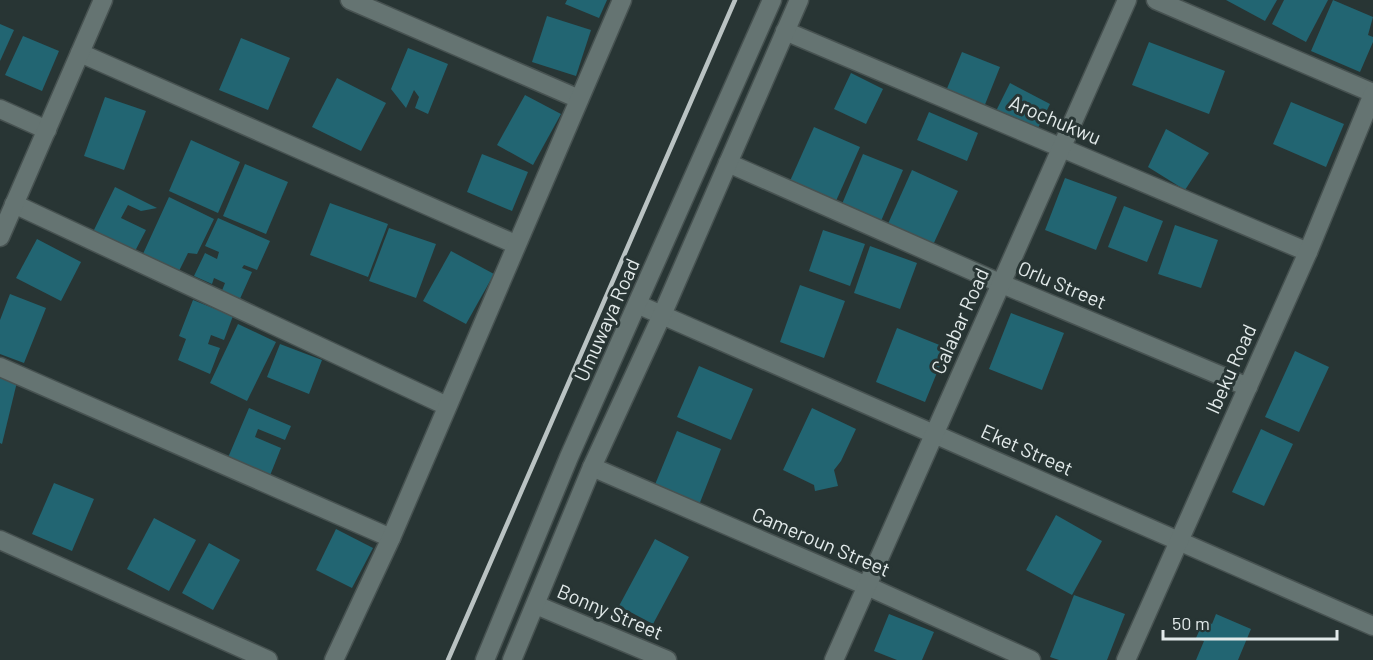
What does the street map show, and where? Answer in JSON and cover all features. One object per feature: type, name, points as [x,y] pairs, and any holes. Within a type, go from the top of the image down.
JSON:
[{"type":"street","points":[[350,0],[579,99]]},
{"type":"street","points":[[334,660],[391,538],[515,244],[622,0]]},
{"type":"street","name":"Umuwaya Road","points":[[484,660],[569,458],[639,305],[772,0]]},
{"type":"street","points":[[512,660],[592,468],[662,315],[799,0]]},
{"type":"street","name":"Calabar Road","points":[[834,660],[1127,0]]},
{"type":"street","points":[[1156,0],[1373,94]]},
{"type":"street","points":[[0,237],[80,53],[100,1]]},
{"type":"street","name":"Arochukwu","points":[[785,31],[1308,252]]},
{"type":"street","points":[[80,53],[515,244]]},
{"type":"street","name":"Ibeku Road","points":[[1126,660],[1308,252],[1373,94]]},
{"type":"street","points":[[0,109],[47,130]]},
{"type":"street","name":"Orlu Street","points":[[728,163],[1002,284],[1248,387]]},
{"type":"street","points":[[14,204],[447,406]]},
{"type":"street","name":"Eket Street","points":[[639,305],[1373,626]]},
{"type":"street","points":[[0,367],[391,538]]},
{"type":"street","name":"Cameroun Street","points":[[592,468],[867,586],[1031,660]]},
{"type":"street","points":[[0,540],[268,660]]},
{"type":"street","name":"Bonny Street","points":[[536,605],[667,660]]},
{"type":"building","points":[[567,0],[607,0],[599,18],[565,4]]},
{"type":"building","points":[[1226,0],[1277,0],[1265,21]]},
{"type":"building","points":[[1284,0],[1328,0],[1306,42],[1272,24]]},
{"type":"building","points":[[1333,0],[1373,17],[1368,35],[1373,37],[1373,42],[1360,72],[1311,51]]},
{"type":"building","points":[[547,16],[591,30],[576,76],[532,62]]},
{"type":"building","points":[[0,24],[14,30],[0,61]]},
{"type":"building","points":[[23,36],[59,51],[42,91],[5,75]]},
{"type":"building","points":[[241,38],[290,58],[268,110],[219,90]]},
{"type":"building","points":[[1149,42],[1225,71],[1209,114],[1132,85]]},
{"type":"building","points":[[408,48],[448,64],[428,114],[415,108],[419,97],[414,90],[406,108],[391,89]]},
{"type":"building","points":[[962,52],[1000,67],[984,107],[946,91]]},
{"type":"building","points":[[851,73],[883,89],[866,124],[834,109]]},
{"type":"building","points":[[337,78],[386,103],[361,151],[312,127]]},
{"type":"building","points":[[1010,83],[1050,104],[1035,134],[995,113]]},
{"type":"building","points":[[525,95],[561,114],[533,165],[497,145]]},
{"type":"building","points":[[105,97],[146,111],[124,170],[84,156]]},
{"type":"building","points":[[1291,102],[1344,124],[1326,167],[1273,144]]},
{"type":"building","points":[[929,112],[978,133],[967,161],[917,140]]},
{"type":"building","points":[[814,127],[860,147],[836,201],[790,181]]},
{"type":"building","points":[[1166,129],[1209,153],[1185,190],[1148,167]]},
{"type":"building","points":[[191,140],[240,162],[218,213],[169,191]]},
{"type":"building","points":[[482,154],[528,172],[512,211],[467,192]]},
{"type":"building","points":[[863,154],[903,170],[881,221],[842,204]]},
{"type":"building","points":[[245,164],[288,182],[266,234],[223,216]]},
{"type":"building","points":[[912,170],[958,191],[932,247],[887,226]]},
{"type":"building","points":[[1065,178],[1117,197],[1096,250],[1045,230]]},
{"type":"building","points":[[115,187],[157,208],[141,211],[128,205],[121,218],[146,230],[133,255],[92,234]]},
{"type":"building","points":[[169,197],[214,219],[197,254],[188,253],[178,273],[142,256]]},
{"type":"building","points":[[330,203],[388,224],[368,277],[310,255]]},
{"type":"building","points":[[1124,206],[1163,221],[1147,262],[1108,247]]},
{"type":"building","points":[[218,218],[270,241],[257,270],[244,265],[242,268],[252,272],[239,301],[221,293],[225,283],[214,278],[212,284],[194,276],[205,253],[217,259],[219,252],[205,246]]},
{"type":"building","points":[[1175,225],[1218,240],[1201,288],[1158,274]]},
{"type":"building","points":[[389,228],[436,244],[416,298],[369,281]]},
{"type":"building","points":[[823,230],[865,244],[850,286],[809,271]]},
{"type":"building","points":[[37,239],[81,262],[61,301],[16,278]]},
{"type":"building","points":[[870,246],[917,263],[900,309],[854,293]]},
{"type":"building","points":[[451,251],[494,274],[466,324],[423,301]]},
{"type":"building","points":[[800,285],[845,301],[824,358],[780,342]]},
{"type":"building","points":[[10,294],[46,308],[24,363],[0,354],[0,320]]},
{"type":"building","points":[[193,300],[233,316],[224,340],[211,335],[208,344],[220,348],[210,374],[178,360],[186,339],[179,336]]},
{"type":"building","points":[[1011,313],[1064,333],[1042,390],[989,369]]},
{"type":"building","points":[[238,324],[276,342],[247,401],[210,383]]},
{"type":"building","points":[[897,328],[947,348],[925,402],[876,382]]},
{"type":"building","points":[[280,344],[322,360],[309,394],[267,377]]},
{"type":"building","points":[[1295,351],[1329,367],[1299,432],[1265,417]]},
{"type":"building","points":[[699,366],[753,389],[731,440],[677,417]]},
{"type":"building","points":[[0,378],[17,382],[2,444],[0,443]]},
{"type":"building","points":[[249,408],[291,426],[285,440],[258,429],[255,437],[281,448],[269,478],[227,460]]},
{"type":"building","points":[[812,408],[856,429],[841,461],[834,470],[838,486],[815,491],[814,485],[783,470]]},
{"type":"building","points":[[1261,429],[1293,444],[1264,506],[1232,492]]},
{"type":"building","points":[[677,431],[721,449],[699,505],[654,487]]},
{"type":"building","points":[[54,483],[94,499],[72,551],[32,534]]},
{"type":"building","points":[[1056,515],[1102,541],[1072,595],[1026,570]]},
{"type":"building","points":[[154,518],[196,540],[169,591],[127,569]]},
{"type":"building","points":[[336,529],[373,548],[352,588],[316,570]]},
{"type":"building","points":[[655,539],[689,557],[653,624],[619,606]]},
{"type":"building","points":[[209,543],[240,560],[213,610],[182,593]]},
{"type":"building","points":[[1074,595],[1125,614],[1107,660],[1059,660],[1050,657]]},
{"type":"building","points":[[889,614],[934,632],[922,660],[897,660],[874,651]]},
{"type":"building","points":[[1216,614],[1251,629],[1238,660],[1196,660],[1204,641],[1196,638],[1204,620],[1212,624]]},
{"type":"railway","points":[[448,660],[735,0]]}]
